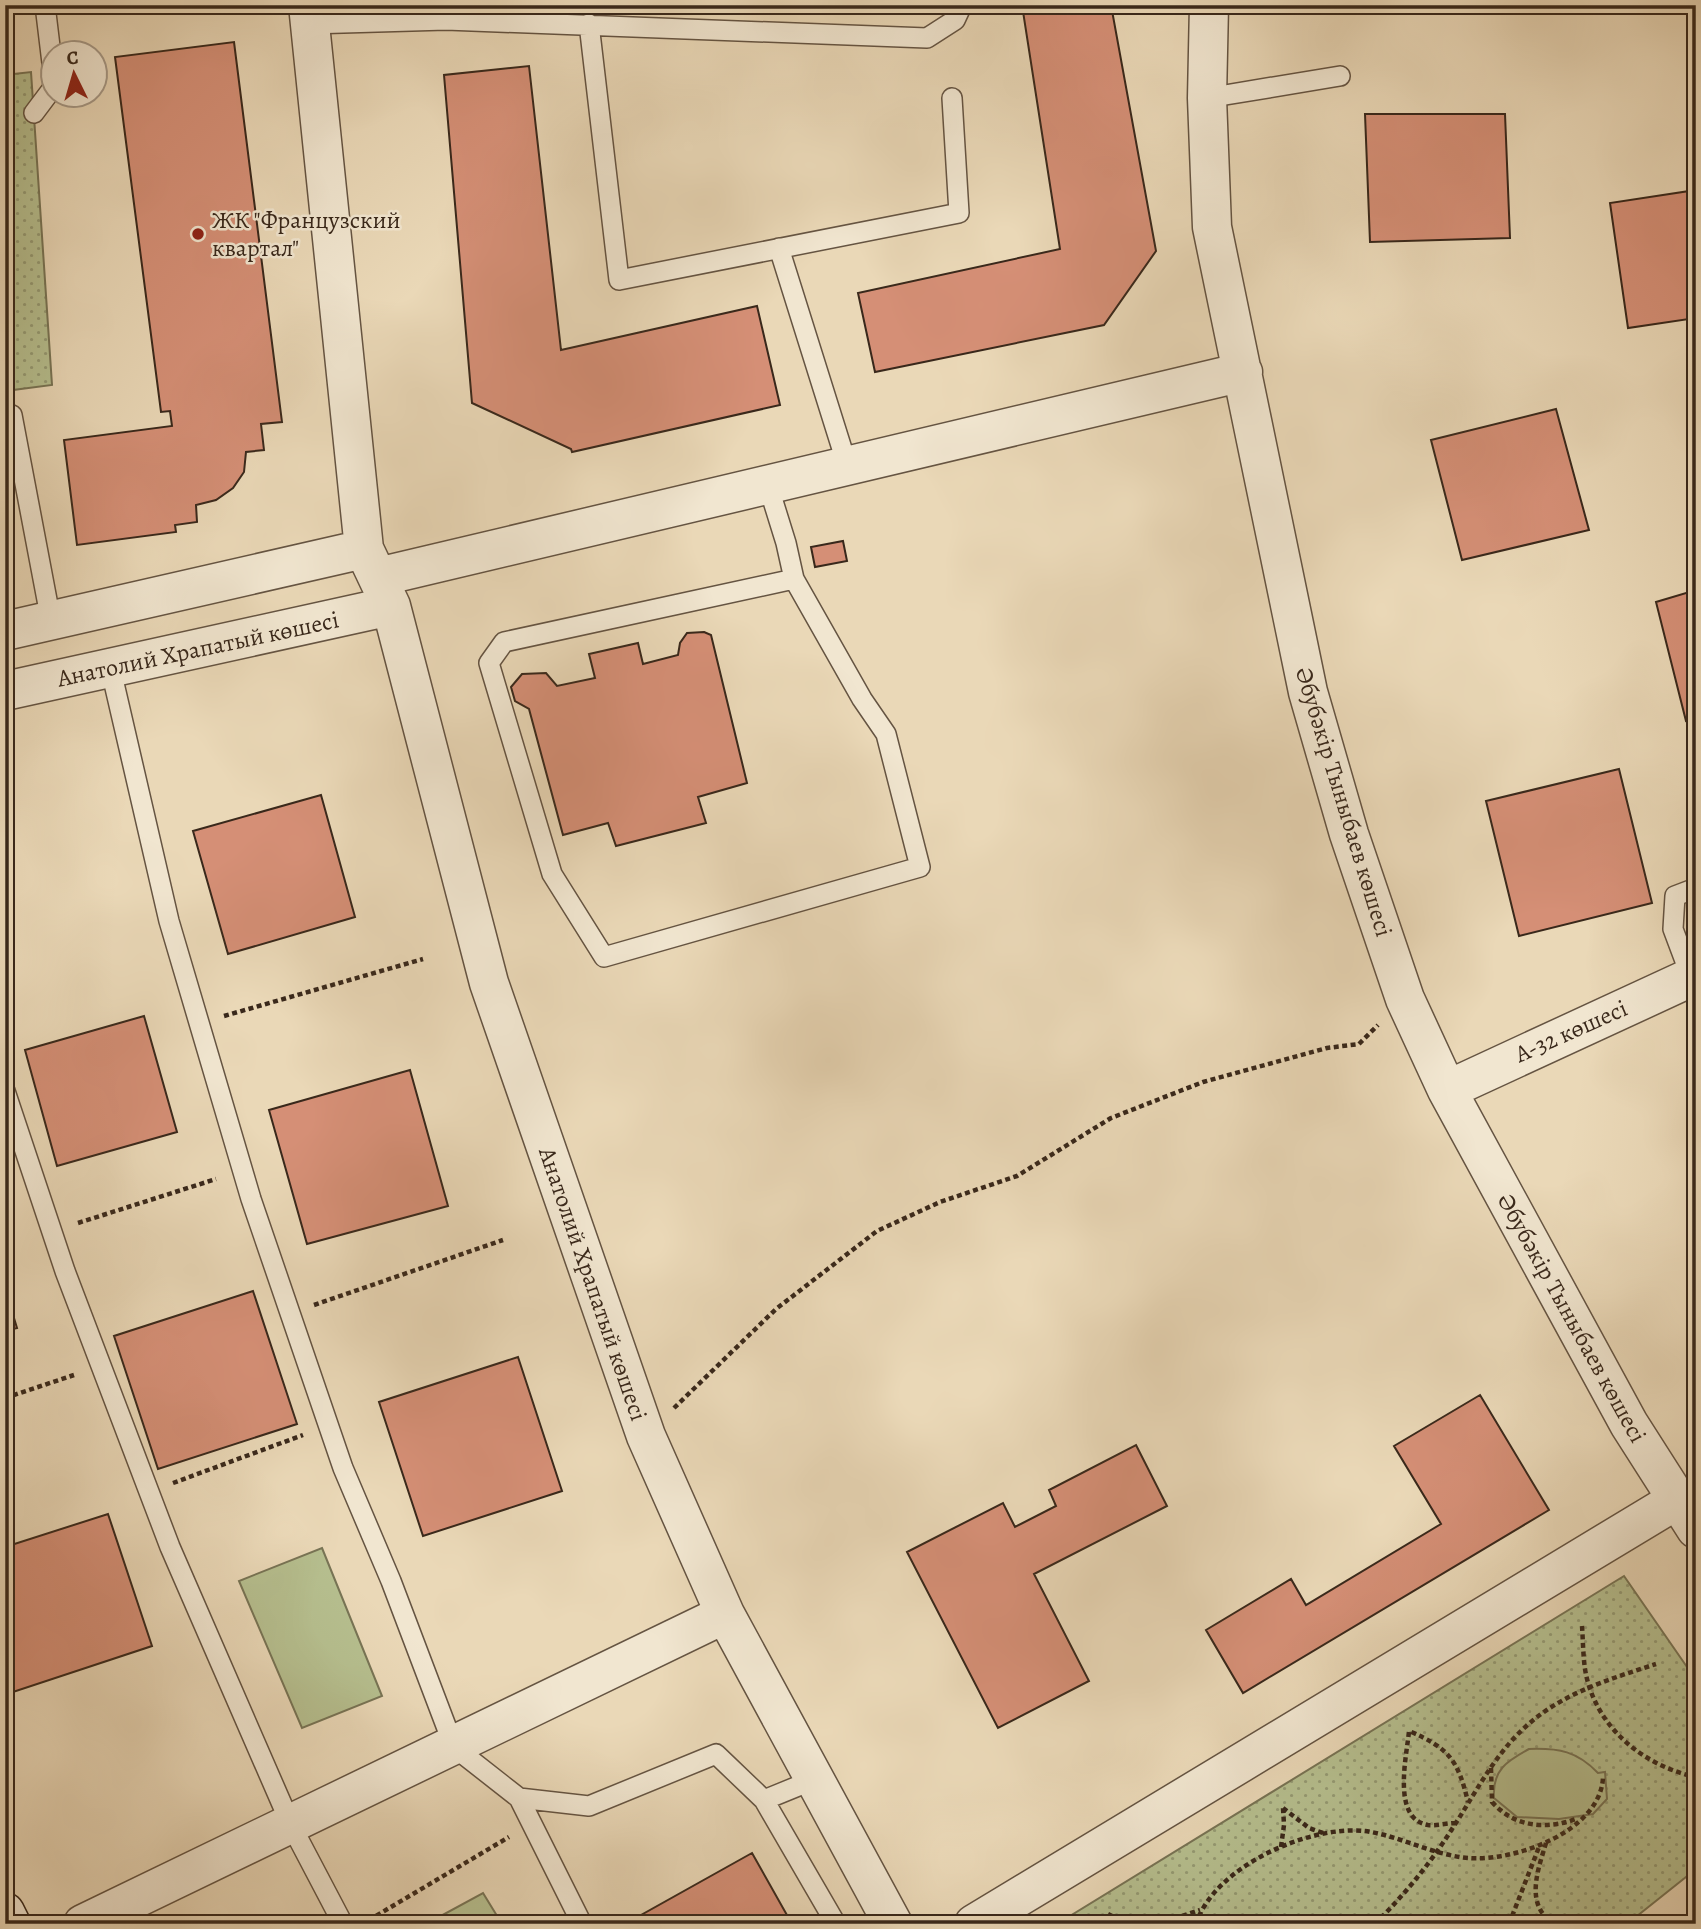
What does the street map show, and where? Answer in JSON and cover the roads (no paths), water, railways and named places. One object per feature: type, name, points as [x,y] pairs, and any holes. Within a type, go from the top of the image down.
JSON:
[{"type":"street","name":"Әбубәкір Тыныбаев көшесі","points":[[1209,5],[1207,98],[1212,227],[1308,692],[1349,835],[1405,999],[1447,1090],[1629,1424],[1685,1515]]},
{"type":"street","name":"Анатолий Храпатый көшесі","points":[[308,14],[378,577],[489,983],[646,1436],[725,1614],[893,1924]]},
{"type":"street","points":[[5,631],[51,621],[378,577],[848,468],[1243,372]]},
{"type":"street","name":"Анатолий Храпатый көшесі","points":[[5,691],[110,666],[378,577]]},
{"type":"street","name":"А-32 көшесі","points":[[1447,1090],[1693,976]]},
{"type":"street","points":[[974,1924],[1685,1515]]},
{"type":"street","points":[[83,1924],[725,1614]]},
{"type":"street","points":[[5,1912],[11,1924]]},
{"type":"lane","points":[[45,5],[49,38]]},
{"type":"lane","points":[[308,14],[927,38],[955,20],[962,5]]},
{"type":"lane","points":[[589,24],[619,280],[960,212],[953,98]]},
{"type":"lane","points":[[1207,98],[1340,76]]},
{"type":"lane","points":[[34,113],[38,108]]},
{"type":"lane","points":[[779,248],[848,468]]},
{"type":"lane","points":[[12,415],[51,621]]},
{"type":"lane","points":[[768,485],[794,579],[862,699],[886,734],[920,867],[604,957],[552,874],[489,663],[504,642],[794,579]]},
{"type":"lane","points":[[110,666],[169,921],[243,1170],[329,1426],[454,1747],[519,1798],[582,1924]]},
{"type":"lane","points":[[1693,976],[1673,929],[1675,896],[1696,888]]},
{"type":"lane","points":[[5,1091],[54,1231],[65,1271],[170,1547],[291,1825],[343,1924]]},
{"type":"lane","points":[[519,1798],[589,1807],[716,1754],[764,1800],[836,1924]]},
{"type":"lane","points":[[764,1800],[813,1780]]},
{"type":"place","name":"ЖК \"Французский квартал\"","points":[[198,234]]}]
